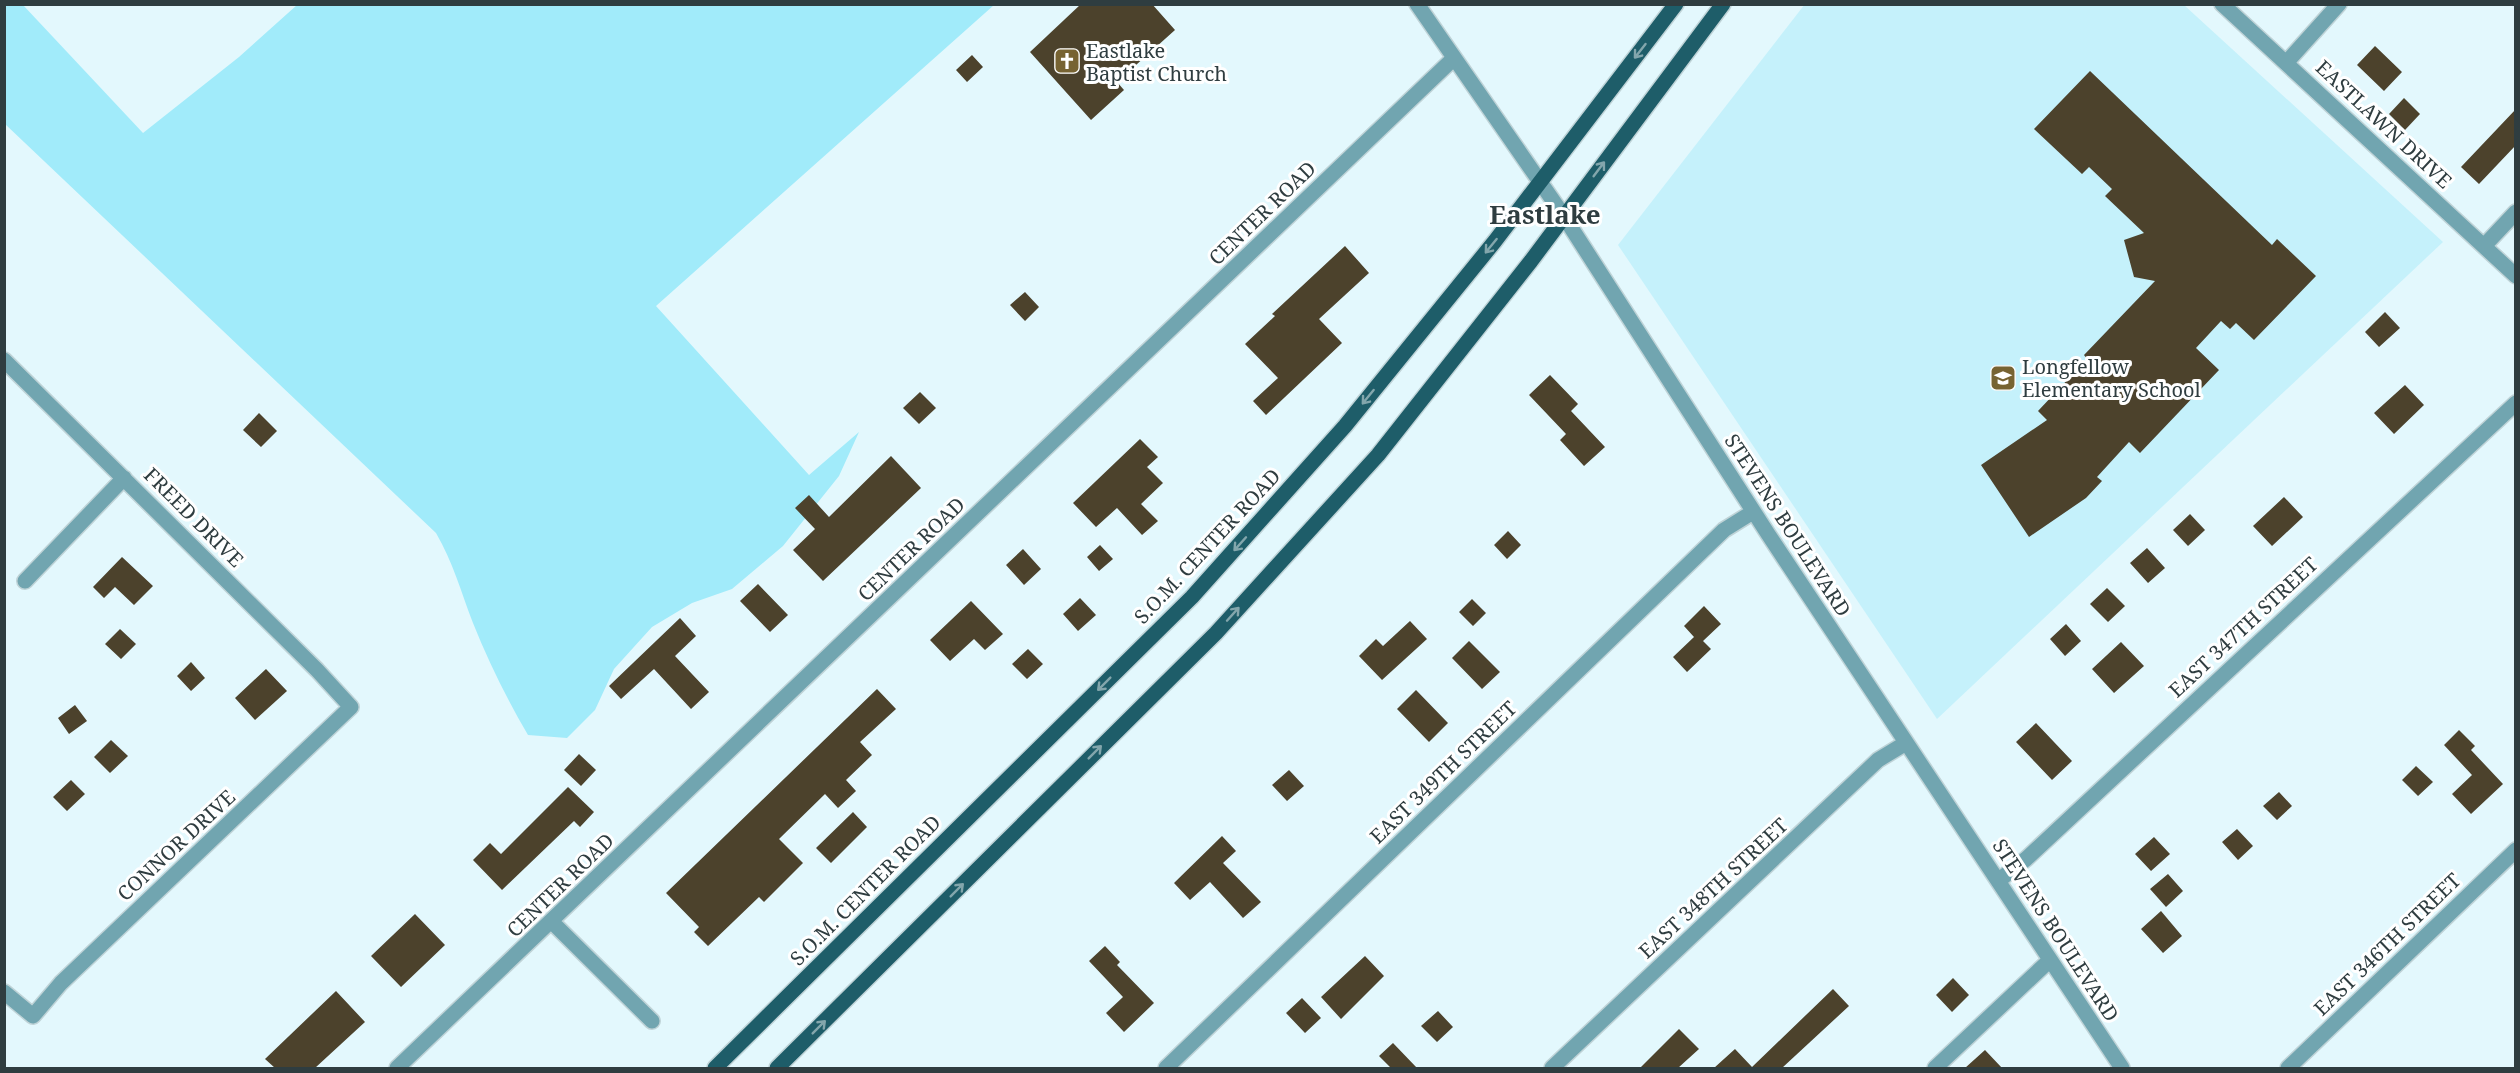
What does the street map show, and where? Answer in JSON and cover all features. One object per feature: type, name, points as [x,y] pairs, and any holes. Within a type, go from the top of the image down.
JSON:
[{"type":"main road","name":"S.O.M. CENTER ROAD","points":[[715,1068],[1192,597],[1345,426],[1495,241],[1676,4]]},
{"type":"main road","points":[[777,1068],[1216,633],[1378,455],[1531,261],[1563,215],[1723,4]]},
{"type":"street","name":"STEVENS BOULEVARD","points":[[1418,4],[1453,59],[1563,215],[1753,512],[2122,1068]]},
{"type":"street","name":"EASTLAWN DRIVE","points":[[2222,4],[2516,276]]},
{"type":"street","points":[[2286,63],[2339,4]]},
{"type":"street","name":"CENTER ROAD","points":[[397,1068],[1453,59]]},
{"type":"street","points":[[2484,246],[2516,212]]},
{"type":"street","name":"FREED DRIVE","points":[[4,360],[317,670],[351,707]]},
{"type":"street","name":"EAST 347TH STREET","points":[[1998,880],[2026,859],[2516,403]]},
{"type":"street","points":[[25,581],[124,478]]},
{"type":"street","name":"EAST 349TH STREET","points":[[1166,1068],[1724,530],[1753,512]]},
{"type":"street","name":"CONNOR DRIVE","points":[[4,992],[33,1016],[62,983],[351,707]]},
{"type":"street","name":"EAST 348TH STREET","points":[[1552,1068],[1878,760],[1906,743]]},
{"type":"street","name":"EAST 346TH STREET","points":[[2288,1068],[2516,850]]},
{"type":"street","points":[[552,922],[652,1021]]},
{"type":"street","points":[[1935,1068],[2050,960]]},
{"type":"shaded area","name":"Longfellow Elementary School","points":[[1805,4],[2184,5],[2443,242],[1937,719],[1618,245]]},
{"type":"shaded area","points":[[4,5],[23,5],[143,133],[239,57],[297,5],[994,5],[656,306],[809,475],[859,432],[839,476],[783,546],[732,589],[692,603],[652,627],[614,669],[595,710],[567,738],[528,735],[485,651],[452,566],[436,533],[5,124]]},
{"type":"building","points":[[1081,4],[1152,4],[1175,30],[1117,82],[1124,90],[1091,120],[1030,52]]},
{"type":"building","points":[[2375,46],[2402,72],[2384,91],[2357,65]]},
{"type":"building","points":[[972,55],[983,67],[967,82],[956,70]]},
{"type":"building","points":[[2090,71],[2272,245],[2277,239],[2316,276],[2254,340],[2236,323],[2230,329],[2221,321],[2196,348],[2219,370],[2140,453],[2129,442],[2097,477],[2102,481],[2086,498],[2029,537],[1981,465],[2047,420],[2038,411],[2087,359],[2084,355],[2155,281],[2134,277],[2124,240],[2144,233],[2105,196],[2112,189],[2089,167],[2082,174],[2034,129]]},
{"type":"building","points":[[2404,98],[2420,114],[2405,130],[2389,114]]},
{"type":"building","points":[[2516,109],[2516,145],[2479,184],[2461,167]]},
{"type":"building","points":[[1345,246],[1369,273],[1319,319],[1342,343],[1266,415],[1253,401],[1278,378],[1245,344],[1275,316],[1272,314]]},
{"type":"building","points":[[1025,292],[1039,307],[1025,321],[1010,305]]},
{"type":"building","points":[[2385,312],[2400,328],[2379,347],[2365,332]]},
{"type":"building","points":[[1550,375],[1578,404],[1571,411],[1605,447],[1584,466],[1560,440],[1566,434],[1529,395]]},
{"type":"building","points":[[2405,385],[2424,405],[2394,434],[2374,413]]},
{"type":"building","points":[[920,392],[936,408],[919,424],[903,408]]},
{"type":"building","points":[[259,413],[277,431],[261,447],[243,430]]},
{"type":"building","points":[[1140,439],[1158,457],[1147,467],[1163,483],[1141,504],[1158,521],[1142,535],[1117,508],[1096,527],[1073,503]]},
{"type":"building","points":[[891,456],[921,488],[823,581],[793,550],[815,529],[795,508],[809,495],[829,517]]},
{"type":"building","points":[[2284,497],[2303,517],[2272,546],[2253,526]]},
{"type":"building","points":[[2190,514],[2205,530],[2188,546],[2173,530]]},
{"type":"building","points":[[1508,531],[1521,545],[1507,559],[1494,545]]},
{"type":"building","points":[[1100,545],[1113,559],[1099,571],[1087,557]]},
{"type":"building","points":[[2147,548],[2165,568],[2148,583],[2130,563]]},
{"type":"building","points":[[1023,549],[1041,569],[1024,585],[1006,565]]},
{"type":"building","points":[[122,557],[153,586],[134,605],[115,587],[104,598],[93,587]]},
{"type":"building","points":[[758,584],[788,615],[770,632],[740,601]]},
{"type":"building","points":[[2107,588],[2125,606],[2108,622],[2090,604]]},
{"type":"building","points":[[1080,598],[1096,615],[1078,631],[1063,614]]},
{"type":"building","points":[[1472,599],[1486,613],[1473,626],[1459,612]]},
{"type":"building","points":[[971,601],[1003,634],[985,650],[974,639],[950,661],[930,640]]},
{"type":"building","points":[[1704,606],[1721,624],[1703,641],[1711,649],[1687,672],[1673,657],[1694,637],[1684,626]]},
{"type":"building","points":[[680,618],[696,636],[675,656],[709,692],[691,709],[654,669],[621,699],[609,686]]},
{"type":"building","points":[[1410,621],[1427,639],[1382,680],[1359,656],[1376,639],[1383,646]]},
{"type":"building","points":[[2066,624],[2081,641],[2065,656],[2050,639]]},
{"type":"building","points":[[120,629],[136,644],[121,659],[105,644]]},
{"type":"building","points":[[1469,641],[1500,672],[1482,689],[1452,658]]},
{"type":"building","points":[[2121,642],[2144,666],[2114,693],[2092,669]]},
{"type":"building","points":[[1028,649],[1043,664],[1027,679],[1012,664]]},
{"type":"building","points":[[191,662],[205,678],[191,691],[177,676]]},
{"type":"building","points":[[266,669],[287,691],[255,720],[235,698]]},
{"type":"building","points":[[877,689],[896,709],[860,742],[872,755],[846,780],[856,791],[838,808],[825,794],[779,839],[803,863],[764,902],[759,897],[708,946],[694,932],[699,927],[666,893]]},
{"type":"building","points":[[1416,690],[1448,723],[1429,742],[1397,709]]},
{"type":"building","points":[[75,705],[87,721],[69,734],[58,718]]},
{"type":"building","points":[[2036,723],[2072,761],[2052,780],[2016,742]]},
{"type":"building","points":[[2459,730],[2475,746],[2471,750],[2503,784],[2471,814],[2452,794],[2472,775],[2444,745]]},
{"type":"building","points":[[111,740],[128,756],[110,773],[94,757]]},
{"type":"building","points":[[579,754],[596,770],[581,786],[564,770]]},
{"type":"building","points":[[2416,766],[2433,782],[2418,796],[2402,780]]},
{"type":"building","points":[[1289,770],[1304,786],[1287,801],[1272,785]]},
{"type":"building","points":[[71,780],[85,794],[67,811],[53,797]]},
{"type":"building","points":[[568,787],[594,812],[580,827],[574,821],[502,890],[473,860],[490,843],[501,854]]},
{"type":"building","points":[[2279,792],[2292,806],[2277,820],[2263,806]]},
{"type":"building","points":[[853,812],[867,827],[831,863],[816,848]]},
{"type":"building","points":[[2237,829],[2253,846],[2238,860],[2222,842]]},
{"type":"building","points":[[1222,836],[1236,851],[1223,863],[1261,902],[1243,918],[1210,882],[1190,900],[1174,883]]},
{"type":"building","points":[[2154,837],[2170,854],[2151,871],[2135,854]]},
{"type":"building","points":[[2168,874],[2183,891],[2166,907],[2150,889]]},
{"type":"building","points":[[2161,911],[2182,936],[2163,953],[2141,929]]},
{"type":"building","points":[[415,914],[445,945],[401,987],[371,956]]},
{"type":"building","points":[[1105,946],[1120,962],[1117,965],[1154,1003],[1124,1032],[1106,1013],[1123,997],[1089,961]]},
{"type":"building","points":[[1365,956],[1384,976],[1341,1019],[1321,997]]},
{"type":"building","points":[[1953,978],[1969,995],[1952,1012],[1936,995]]},
{"type":"building","points":[[1833,989],[1849,1006],[1782,1068],[1714,1068],[1735,1049],[1752,1067]]},
{"type":"building","points":[[336,991],[365,1022],[315,1068],[275,1068],[265,1059]]},
{"type":"building","points":[[1302,998],[1321,1018],[1305,1033],[1286,1013]]},
{"type":"building","points":[[1438,1011],[1453,1027],[1437,1042],[1421,1026]]},
{"type":"building","points":[[1679,1029],[1699,1049],[1678,1068],[1640,1068]]},
{"type":"building","points":[[1393,1043],[1417,1068],[1391,1068],[1379,1056]]},
{"type":"building","points":[[1985,1050],[2002,1068],[1965,1068]]},
{"type":"place","name":"Eastlake Baptist Church","points":[[1067,61]]},
{"type":"place","name":"Longfellow Elementary School","points":[[2003,378]]},
{"type":"district","name":"Eastlake","points":[[1545,214]]}]
